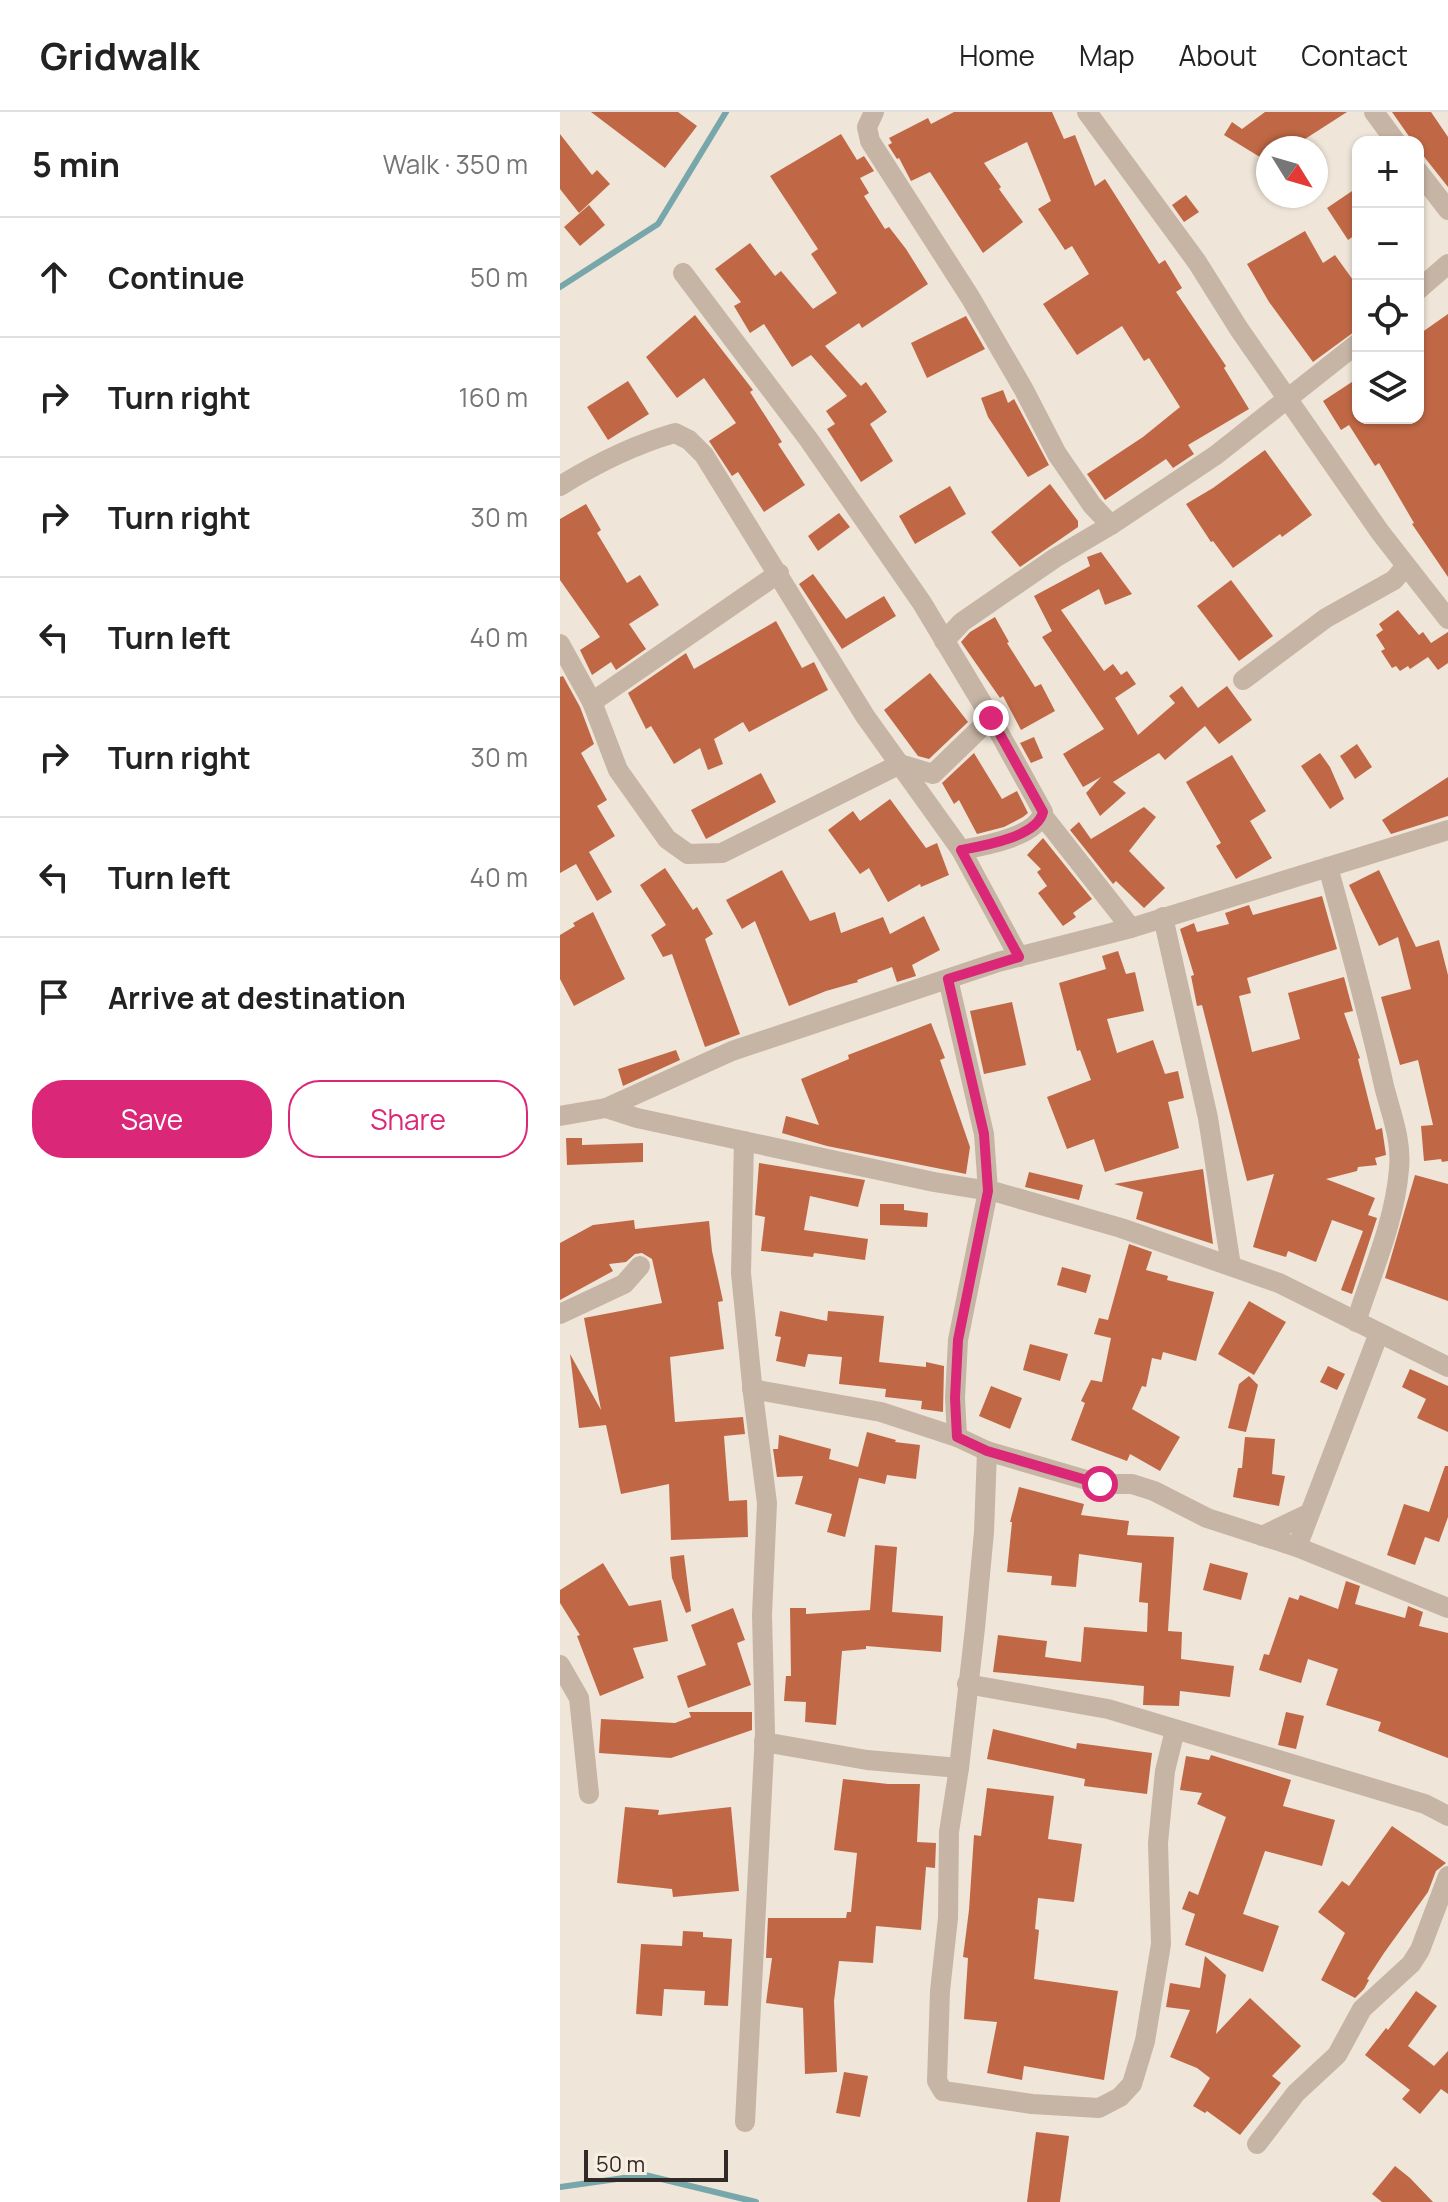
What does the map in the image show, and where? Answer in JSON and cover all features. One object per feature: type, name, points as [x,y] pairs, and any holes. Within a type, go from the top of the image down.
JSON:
[{"type":"street","points":[[874,112],[867,127],[870,141],[970,297],[1057,454],[1092,505],[1111,525]]},
{"type":"street","points":[[1087,112],[1197,262],[1239,329],[1380,532],[1448,619]]},
{"type":"street","points":[[1374,112],[1392,136]]},
{"type":"street","points":[[1424,179],[1448,210]]},
{"type":"street","points":[[1424,285],[1448,264]]},
{"type":"street","points":[[683,273],[809,440],[922,603],[991,718],[1043,816],[1131,928]]},
{"type":"street","points":[[944,641],[962,622],[1055,558],[1216,455],[1352,348]]},
{"type":"street","points":[[560,486],[600,461],[675,433],[689,440],[704,455],[865,716],[961,850],[1019,957]]},
{"type":"street","points":[[1243,680],[1326,618],[1394,580],[1406,566]]},
{"type":"street","points":[[592,702],[779,573]]},
{"type":"street","points":[[560,644],[592,702],[618,770],[667,839],[688,854],[722,853],[900,764],[933,774],[991,718]]},
{"type":"street","points":[[961,850],[990,845],[1020,834],[1043,816]]},
{"type":"street","points":[[560,1116],[606,1108],[732,1051],[948,979],[1131,928],[1448,830]]},
{"type":"street","points":[[1328,867],[1398,1133],[1400,1168],[1391,1216],[1356,1322]]},
{"type":"street","points":[[1163,917],[1208,1118],[1231,1266]]},
{"type":"street","points":[[948,979],[984,1134],[988,1191],[958,1340],[955,1398],[957,1437]]},
{"type":"street","points":[[606,1108],[637,1118],[988,1191],[1121,1228],[1279,1283],[1448,1367]]},
{"type":"street","points":[[744,1141],[741,1273],[767,1503],[762,1615],[764,1742],[745,2122]]},
{"type":"street","points":[[560,1314],[624,1284],[640,1266]]},
{"type":"street","points":[[1297,1547],[1379,1333]]},
{"type":"street","points":[[752,1389],[881,1412],[957,1437],[987,1451],[1100,1484],[1132,1484],[1154,1491],[1207,1518],[1297,1547],[1448,1608]]},
{"type":"street","points":[[987,1451],[984,1532],[959,1768],[949,1832],[948,1918],[940,1991],[937,2081],[943,2091],[1032,2104],[1099,2108],[1120,2097],[1132,2084],[1145,2041],[1161,1944],[1158,1843],[1165,1771],[1175,1730]]},
{"type":"street","points":[[1262,1536],[1308,1514]]},
{"type":"street","points":[[560,1665],[579,1698],[589,1794]]},
{"type":"street","points":[[967,1684],[1108,1709],[1425,1804],[1448,1816]]},
{"type":"street","points":[[764,1742],[867,1760],[959,1768]]},
{"type":"street","points":[[1257,2144],[1296,2093],[1337,2055],[1362,2009],[1411,1964],[1420,1950],[1448,1876]]},
{"type":"building","points":[[591,112],[678,112],[697,126],[665,168]]},
{"type":"building","points":[[954,112],[1052,112],[1064,139],[1075,135],[1095,186],[1105,179],[1159,264],[1165,260],[1182,288],[1176,292],[1226,366],[1224,368],[1249,409],[1188,445],[1194,454],[1173,468],[1166,459],[1105,500],[1087,474],[1143,437],[1180,407],[1149,358],[1144,361],[1122,326],[1077,355],[1043,304],[1089,274],[1072,246],[1065,250],[1038,209],[1051,201],[1027,142],[984,163],[1023,222],[983,253],[930,172],[911,181],[888,145],[892,143],[889,138],[928,118],[931,124]]},
{"type":"building","points":[[1265,112],[1347,112],[1310,136],[1256,136],[1256,155],[1224,135],[1232,122],[1242,129]]},
{"type":"building","points":[[1392,112],[1431,112],[1448,137],[1448,187],[1424,157],[1424,136],[1409,136]]},
{"type":"building","points":[[560,134],[592,175],[597,170],[610,184],[579,213],[560,189]]},
{"type":"building","points":[[841,134],[857,160],[864,156],[874,171],[860,178],[869,193],[864,196],[885,229],[889,227],[906,249],[928,284],[862,328],[859,323],[825,346],[861,386],[866,382],[887,412],[870,424],[893,461],[861,482],[827,429],[835,424],[826,411],[847,396],[811,355],[792,367],[764,324],[750,333],[734,306],[741,302],[715,269],[750,243],[775,276],[781,271],[813,309],[837,293],[811,254],[818,249],[770,176]]},
{"type":"building","points":[[1352,191],[1352,237],[1348,240],[1328,207]]},
{"type":"building","points":[[1186,195],[1199,212],[1184,222],[1172,205]]},
{"type":"building","points":[[589,205],[605,225],[580,246],[564,227]]},
{"type":"building","points":[[1305,231],[1323,263],[1335,255],[1352,279],[1352,333],[1313,362],[1269,302],[1247,264]]},
{"type":"building","points":[[1448,314],[1448,577],[1412,524],[1379,463],[1375,466],[1349,425],[1341,430],[1323,401],[1352,382],[1352,424],[1424,424],[1424,331]]},
{"type":"building","points":[[695,315],[753,390],[750,392],[782,442],[778,444],[805,485],[764,512],[738,472],[732,476],[709,441],[736,423],[704,378],[677,398],[646,357]]},
{"type":"building","points":[[966,316],[985,349],[927,378],[911,343]]},
{"type":"building","points":[[628,381],[649,414],[608,440],[587,407]]},
{"type":"building","points":[[1003,390],[1008,403],[1014,399],[1049,465],[1028,477],[988,417],[981,398]]},
{"type":"building","points":[[1265,450],[1312,515],[1233,568],[1186,504]]},
{"type":"building","points":[[1050,484],[1078,521],[1078,527],[1020,567],[991,532]]},
{"type":"building","points":[[950,486],[966,514],[915,544],[899,516]]},
{"type":"building","points":[[586,504],[601,530],[597,533],[627,583],[640,575],[659,605],[629,624],[646,649],[616,670],[611,662],[592,675],[580,650],[600,637],[560,580],[560,519]]},
{"type":"building","points":[[839,513],[850,527],[818,551],[808,536]]},
{"type":"building","points":[[1101,552],[1132,594],[1105,605],[1099,589],[1061,610],[1104,671],[1113,664],[1121,675],[1127,671],[1136,684],[1115,698],[1138,735],[1175,703],[1169,696],[1182,686],[1198,708],[1227,686],[1252,720],[1219,744],[1205,726],[1165,760],[1159,753],[1113,782],[1126,793],[1100,816],[1086,793],[1101,777],[1083,787],[1063,754],[1104,729],[1042,637],[1052,631],[1034,596],[1090,566],[1087,557]]},
{"type":"building","points":[[813,574],[846,619],[884,596],[896,616],[842,649],[799,584]]},
{"type":"building","points":[[1231,580],[1273,636],[1239,661],[1197,606]]},
{"type":"building","points":[[1398,610],[1419,635],[1423,632],[1431,643],[1448,632],[1448,663],[1438,670],[1428,657],[1410,669],[1408,666],[1400,671],[1396,666],[1392,668],[1381,651],[1385,649],[1376,635],[1383,630],[1379,624]]},
{"type":"building","points":[[995,617],[1007,643],[1035,687],[1041,684],[1055,711],[1021,730],[1003,696],[1000,698],[961,642],[970,632]]},
{"type":"building","points":[[776,621],[802,668],[814,662],[828,690],[749,732],[743,722],[714,739],[723,764],[708,770],[700,748],[674,764],[651,726],[646,729],[628,693],[686,653],[694,669]]},
{"type":"building","points":[[930,673],[968,722],[929,759],[918,756],[884,710]]},
{"type":"building","points":[[563,676],[580,707],[594,744],[581,753],[607,800],[597,806],[615,836],[589,852],[612,892],[597,901],[576,864],[560,873],[560,677]]},
{"type":"building","points":[[1034,737],[1043,758],[1031,763],[1020,743]]},
{"type":"building","points":[[1357,744],[1372,767],[1355,779],[1340,756]]},
{"type":"building","points":[[974,753],[1002,799],[1017,791],[1028,813],[1004,827],[977,834],[959,800],[954,804],[942,783]]},
{"type":"building","points":[[1320,753],[1344,799],[1330,809],[1301,766]]},
{"type":"building","points":[[1232,755],[1266,811],[1250,821],[1272,858],[1236,879],[1216,846],[1221,843],[1186,782]]},
{"type":"building","points":[[761,773],[776,802],[706,839],[691,810]]},
{"type":"building","points":[[1448,777],[1448,816],[1391,834],[1382,820]]},
{"type":"building","points":[[890,799],[926,848],[937,843],[949,875],[921,887],[920,884],[888,902],[869,868],[860,874],[828,830],[853,811],[860,821]]},
{"type":"building","points":[[1144,807],[1156,817],[1129,851],[1165,888],[1144,908],[1116,881],[1113,884],[1070,830],[1079,822],[1091,839]]},
{"type":"building","points":[[1043,838],[1092,899],[1073,913],[1076,917],[1063,926],[1038,893],[1047,886],[1037,872],[1041,869],[1027,855]]},
{"type":"building","points":[[665,868],[693,910],[697,907],[713,934],[705,939],[740,1034],[705,1047],[672,954],[663,957],[651,935],[666,925],[640,885]]},
{"type":"building","points":[[782,870],[810,921],[835,912],[841,933],[883,917],[890,934],[924,916],[940,950],[912,965],[916,976],[897,982],[892,967],[789,1006],[755,921],[742,929],[726,900]]},
{"type":"building","points":[[1379,870],[1416,947],[1439,940],[1448,975],[1448,1161],[1424,1161],[1421,1126],[1433,1125],[1418,1060],[1400,1065],[1381,997],[1411,989],[1398,937],[1379,946],[1349,885]]},
{"type":"building","points":[[1322,896],[1337,949],[1247,978],[1251,993],[1239,996],[1252,1052],[1300,1039],[1288,993],[1344,977],[1353,1011],[1344,1013],[1360,1058],[1376,1130],[1382,1128],[1386,1155],[1375,1158],[1377,1165],[1358,1167],[1357,1171],[1326,1179],[1375,1198],[1368,1215],[1377,1218],[1352,1294],[1341,1290],[1363,1231],[1332,1220],[1316,1262],[1288,1251],[1286,1257],[1253,1247],[1274,1174],[1247,1181],[1202,1005],[1197,1006],[1191,976],[1194,975],[1180,929],[1194,923],[1197,932],[1229,924],[1225,913],[1249,905],[1253,915]]},
{"type":"building","points":[[593,912],[625,979],[574,1006],[560,979],[560,935],[575,926],[573,923]]},
{"type":"building","points":[[1118,951],[1126,974],[1135,972],[1144,1011],[1107,1019],[1117,1053],[1153,1040],[1165,1074],[1178,1071],[1184,1098],[1168,1102],[1179,1148],[1105,1172],[1094,1139],[1067,1149],[1047,1097],[1091,1080],[1080,1050],[1077,1051],[1059,983],[1106,969],[1102,956]]},
{"type":"building","points":[[1012,1002],[1026,1065],[984,1074],[970,1011]]},
{"type":"building","points":[[931,1023],[945,1058],[940,1060],[970,1147],[966,1174],[827,1146],[782,1133],[786,1116],[819,1125],[801,1079],[849,1059],[848,1055]]},
{"type":"building","points":[[676,1050],[680,1060],[623,1086],[618,1069]]},
{"type":"building","points":[[566,1138],[582,1138],[582,1145],[643,1143],[643,1162],[567,1165]]},
{"type":"building","points":[[759,1163],[865,1180],[858,1207],[810,1196],[804,1230],[868,1239],[865,1260],[814,1253],[813,1257],[761,1251],[765,1217],[755,1215]]},
{"type":"building","points":[[1203,1169],[1213,1244],[1136,1219],[1143,1192],[1114,1184]]},
{"type":"building","points":[[1029,1172],[1083,1185],[1079,1200],[1025,1187]]},
{"type":"building","points":[[1415,1175],[1448,1184],[1448,1301],[1385,1278]]},
{"type":"building","points":[[880,1204],[904,1204],[904,1210],[928,1213],[927,1227],[880,1225]]},
{"type":"building","points":[[634,1220],[635,1229],[709,1221],[723,1301],[718,1302],[724,1349],[670,1357],[675,1422],[743,1417],[745,1434],[724,1436],[729,1501],[747,1500],[748,1537],[671,1540],[669,1484],[621,1494],[606,1425],[579,1428],[570,1354],[601,1410],[584,1318],[662,1303],[652,1259],[642,1253],[635,1254],[626,1262],[609,1264],[613,1271],[560,1300],[560,1243],[593,1225]]},
{"type":"building","points":[[1129,1244],[1152,1252],[1146,1270],[1168,1276],[1167,1280],[1214,1292],[1196,1361],[1163,1352],[1161,1360],[1152,1358],[1146,1387],[1142,1386],[1132,1409],[1180,1437],[1160,1471],[1130,1454],[1127,1461],[1071,1440],[1085,1403],[1081,1401],[1091,1380],[1102,1382],[1111,1338],[1094,1334],[1099,1318],[1108,1320]]},
{"type":"building","points":[[1062,1267],[1091,1275],[1086,1293],[1057,1285]]},
{"type":"building","points":[[1249,1301],[1286,1322],[1254,1375],[1218,1354]]},
{"type":"building","points":[[780,1311],[827,1321],[828,1311],[884,1316],[879,1362],[926,1367],[926,1362],[944,1366],[943,1412],[921,1409],[922,1401],[885,1397],[886,1389],[839,1384],[842,1357],[808,1354],[805,1367],[776,1361],[781,1337],[775,1336]]},
{"type":"building","points":[[1030,1344],[1068,1354],[1060,1381],[1023,1370]]},
{"type":"building","points":[[1328,1366],[1345,1374],[1337,1390],[1320,1382]]},
{"type":"building","points":[[1410,1369],[1448,1386],[1448,1432],[1417,1418],[1426,1399],[1402,1387]]},
{"type":"building","points":[[1249,1376],[1258,1385],[1246,1432],[1228,1428],[1239,1384]]},
{"type":"building","points":[[991,1386],[1022,1398],[1010,1429],[979,1416]]},
{"type":"building","points":[[867,1432],[895,1442],[920,1445],[916,1479],[887,1475],[885,1484],[859,1478],[845,1537],[827,1532],[832,1514],[795,1504],[803,1476],[777,1477],[773,1449],[778,1449],[779,1435],[831,1449],[829,1459],[858,1467]]},
{"type":"building","points":[[1245,1437],[1275,1439],[1272,1474],[1285,1476],[1279,1506],[1233,1497],[1238,1468],[1242,1468]]},
{"type":"building","points":[[1445,1466],[1448,1466],[1448,1517],[1439,1542],[1425,1537],[1415,1565],[1387,1555],[1404,1504],[1429,1512]]},
{"type":"building","points":[[1019,1487],[1084,1504],[1081,1515],[1129,1521],[1127,1535],[1174,1537],[1168,1631],[1182,1632],[1181,1659],[1234,1666],[1230,1697],[1180,1691],[1179,1706],[1143,1705],[1144,1686],[993,1672],[998,1635],[1047,1641],[1045,1657],[1081,1662],[1084,1627],[1147,1632],[1148,1603],[1139,1602],[1142,1563],[1079,1554],[1076,1587],[1051,1585],[1052,1576],[1007,1572],[1010,1522]]},
{"type":"building","points":[[875,1545],[897,1547],[892,1612],[943,1616],[941,1652],[866,1646],[866,1649],[842,1651],[836,1725],[805,1722],[806,1702],[784,1701],[786,1676],[791,1676],[790,1608],[806,1608],[806,1614],[870,1610]]},
{"type":"building","points":[[684,1555],[691,1611],[686,1613],[672,1578],[670,1557]]},
{"type":"building","points":[[603,1563],[629,1606],[661,1600],[668,1641],[633,1648],[644,1678],[600,1696],[577,1636],[580,1635],[560,1603],[560,1590]]},
{"type":"building","points":[[1210,1563],[1248,1573],[1241,1600],[1203,1590]]},
{"type":"building","points":[[1346,1581],[1360,1586],[1355,1604],[1405,1618],[1408,1606],[1423,1612],[1419,1626],[1448,1633],[1448,1758],[1378,1731],[1381,1722],[1326,1705],[1338,1669],[1308,1659],[1301,1683],[1259,1670],[1264,1654],[1269,1655],[1289,1597],[1298,1600],[1300,1595],[1338,1609]]},
{"type":"building","points":[[733,1608],[745,1640],[737,1643],[751,1685],[688,1708],[677,1676],[706,1665],[691,1625]]},
{"type":"building","points":[[689,1712],[752,1712],[752,1730],[671,1758],[599,1753],[601,1719],[675,1723],[691,1717]]},
{"type":"building","points":[[1286,1712],[1304,1716],[1296,1749],[1278,1745]]},
{"type":"building","points":[[993,1729],[1076,1749],[1077,1743],[1152,1753],[1147,1794],[1084,1786],[1085,1779],[987,1759]]},
{"type":"building","points":[[1211,1755],[1291,1780],[1283,1806],[1335,1820],[1322,1866],[1265,1851],[1243,1914],[1279,1926],[1263,1972],[1185,1945],[1195,1914],[1182,1909],[1189,1891],[1198,1895],[1226,1817],[1197,1804],[1202,1793],[1180,1790],[1186,1756],[1209,1760]]},
{"type":"building","points":[[843,1779],[920,1784],[917,1842],[936,1843],[935,1868],[926,1867],[921,1930],[876,1926],[873,1963],[839,1961],[834,2001],[837,2072],[805,2074],[803,2008],[766,2003],[772,1958],[766,1958],[768,1918],[846,1918],[847,1912],[851,1912],[857,1853],[834,1850]]},
{"type":"building","points":[[987,1788],[1054,1796],[1048,1839],[1082,1844],[1074,1902],[1038,1898],[1035,1929],[1039,1930],[1034,1979],[1118,1991],[1104,2080],[1024,2066],[1022,2080],[987,2073],[997,2022],[964,2019],[968,1958],[963,1957],[974,1835],[981,1836]]},
{"type":"building","points":[[625,1807],[659,1810],[658,1815],[731,1807],[739,1891],[673,1897],[672,1889],[617,1883]]},
{"type":"building","points":[[1392,1826],[1446,1863],[1436,1871],[1428,1892],[1355,1998],[1321,1980],[1345,1933],[1318,1912],[1342,1881],[1349,1886]]},
{"type":"building","points":[[683,1931],[703,1932],[703,1937],[732,1939],[728,2006],[704,2005],[705,1991],[664,1989],[662,2016],[636,2014],[641,1944],[682,1946]]},
{"type":"building","points":[[1205,1956],[1226,1975],[1216,2034],[1250,1998],[1301,2046],[1272,2076],[1281,2083],[1240,2135],[1207,2111],[1205,2113],[1193,2106],[1210,2078],[1197,2068],[1170,2057],[1190,2010],[1166,2007],[1170,1983],[1200,1988]]},
{"type":"building","points":[[1416,1991],[1437,2006],[1408,2046],[1434,2066],[1448,2051],[1448,2094],[1441,2089],[1420,2114],[1402,2099],[1410,2090],[1365,2055],[1386,2028],[1388,2030]]},
{"type":"building","points":[[844,2072],[868,2076],[860,2117],[836,2113]]},
{"type":"building","points":[[1036,2132],[1069,2136],[1060,2202],[1027,2202]]},
{"type":"building","points":[[1395,2166],[1433,2202],[1382,2202],[1372,2194]]},
{"type":"waterway","points":[[560,287],[658,224],[726,112]]},
{"type":"waterway","points":[[560,2187],[645,2175],[756,2202]]},
{"type":"route","points":[[991,718],[1043,816],[1020,834],[990,845],[961,850],[1019,957],[948,979],[984,1134],[988,1191],[958,1340],[955,1398],[957,1437],[987,1451],[1100,1484]]}]
